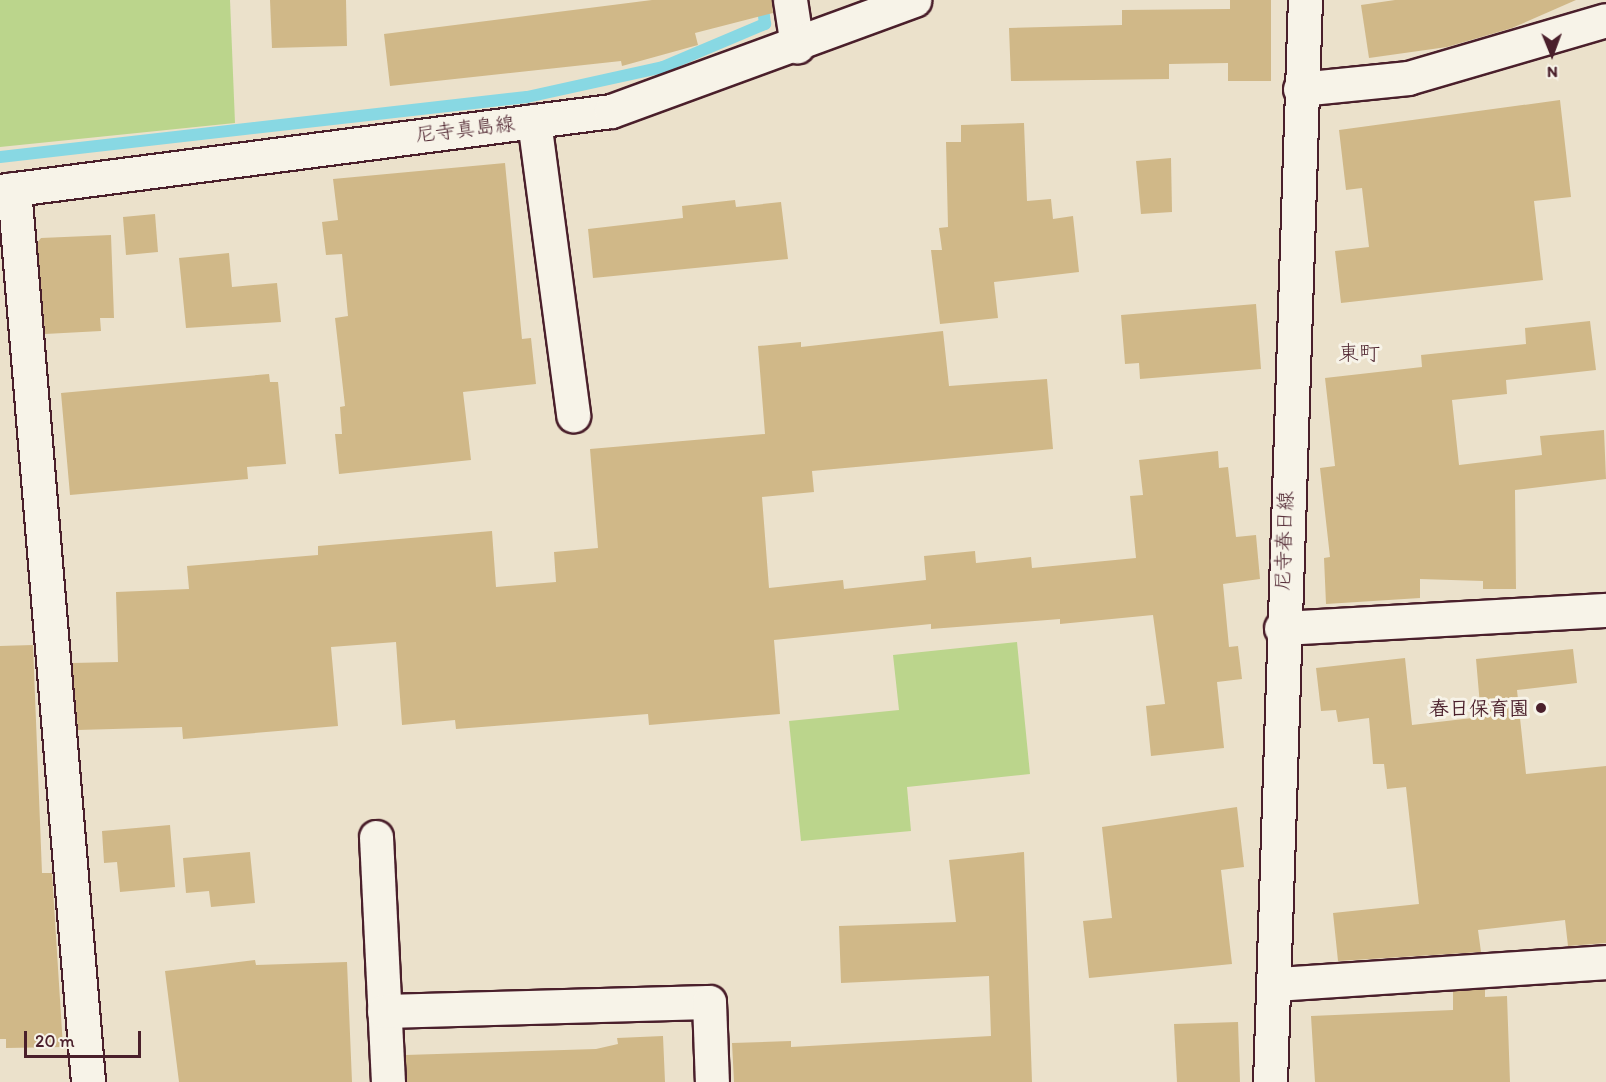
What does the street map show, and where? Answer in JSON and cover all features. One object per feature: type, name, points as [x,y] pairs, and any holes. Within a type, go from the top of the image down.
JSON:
[{"type":"street","points":[[790,0],[797,46]]},
{"type":"street","name":"尼寺真島線","points":[[7,190],[611,111],[797,46],[914,0]]},
{"type":"street","name":"尼寺春日線","points":[[1270,1082],[1276,984],[1281,628],[1305,0]]},
{"type":"street","points":[[1300,89],[1408,78],[1606,20]]},
{"type":"street","points":[[534,121],[573,415]]},
{"type":"street","points":[[7,190],[88,1082]]},
{"type":"street","points":[[1281,628],[1606,610]]},
{"type":"street","points":[[376,837],[388,1082]]},
{"type":"street","points":[[1276,984],[1606,962]]},
{"type":"street","points":[[384,1011],[710,1002],[712,1082]]},
{"type":"green space","points":[[0,0],[230,0],[235,123],[0,147]]},
{"type":"green space","points":[[1017,642],[1030,774],[907,787],[911,831],[801,841],[789,721],[899,710],[893,655]]},
{"type":"building","points":[[270,0],[346,0],[347,46],[272,48]]},
{"type":"building","points":[[652,0],[772,0],[773,13],[695,33],[698,45],[622,66],[621,61],[390,86],[384,34]]},
{"type":"building","points":[[1230,0],[1271,0],[1271,81],[1228,81],[1228,63],[1169,64],[1169,79],[1011,81],[1009,28],[1122,25],[1122,10],[1230,9]]},
{"type":"building","points":[[1395,0],[1576,0],[1512,28],[1447,47],[1369,58],[1361,5]]},
{"type":"building","points":[[1560,100],[1571,197],[1534,201],[1543,280],[1341,303],[1335,251],[1369,247],[1362,188],[1346,190],[1339,130]]},
{"type":"building","points":[[1024,123],[1027,201],[1051,199],[1053,219],[1073,216],[1079,272],[994,282],[998,318],[940,324],[931,250],[942,250],[939,228],[948,227],[946,142],[961,142],[961,125]]},
{"type":"building","points":[[1171,158],[1172,212],[1141,214],[1136,161]]},
{"type":"building","points":[[505,163],[522,339],[531,338],[536,384],[463,392],[471,460],[339,474],[335,434],[342,434],[340,407],[345,406],[335,318],[348,316],[342,254],[326,255],[322,222],[338,220],[333,179]]},
{"type":"building","points":[[735,200],[736,207],[781,202],[788,259],[593,278],[588,229],[683,218],[682,206]]},
{"type":"building","points":[[155,214],[158,252],[126,255],[123,217]]},
{"type":"building","points":[[111,235],[114,318],[100,318],[101,331],[45,334],[37,243],[41,238]]},
{"type":"building","points":[[229,253],[232,287],[277,283],[281,322],[186,328],[179,258]]},
{"type":"building","points":[[1256,304],[1261,369],[1140,379],[1139,363],[1125,364],[1121,315]]},
{"type":"building","points":[[1590,321],[1596,370],[1506,380],[1507,394],[1452,400],[1459,465],[1542,455],[1540,436],[1604,430],[1606,479],[1515,490],[1516,589],[1483,589],[1483,581],[1420,579],[1420,598],[1326,604],[1324,558],[1330,557],[1320,468],[1335,466],[1325,378],[1422,367],[1421,355],[1526,344],[1525,328]]},
{"type":"building","points":[[943,331],[949,386],[1047,379],[1053,449],[812,471],[814,492],[762,497],[769,588],[843,580],[844,589],[926,580],[924,556],[975,551],[976,563],[1031,557],[1032,568],[1136,558],[1130,496],[1143,495],[1139,460],[1218,451],[1219,468],[1228,467],[1236,537],[1256,535],[1260,579],[1223,584],[1229,647],[1238,646],[1242,679],[1217,682],[1224,748],[1151,756],[1146,706],[1165,704],[1153,615],[1060,624],[1060,619],[931,629],[931,624],[774,640],[780,714],[649,725],[648,714],[456,729],[455,720],[402,725],[396,642],[331,647],[338,726],[183,739],[182,727],[78,730],[72,663],[118,662],[116,592],[189,589],[187,566],[318,555],[318,546],[492,531],[496,587],[556,582],[554,552],[598,548],[590,449],[765,434],[758,346],[801,342],[801,347]]},
{"type":"building","points":[[269,374],[270,382],[278,382],[286,464],[247,467],[248,479],[70,495],[61,393]]},
{"type":"building","points":[[33,645],[42,873],[52,873],[63,1047],[6,1048],[6,1039],[0,1039],[0,646]]},
{"type":"building","points":[[1573,649],[1577,683],[1517,690],[1526,774],[1606,766],[1606,943],[1568,946],[1565,920],[1478,930],[1481,952],[1338,961],[1333,913],[1419,904],[1406,787],[1387,789],[1384,764],[1373,764],[1369,718],[1338,722],[1336,710],[1321,711],[1316,668],[1405,658],[1412,725],[1481,717],[1476,659]]},
{"type":"building","points":[[1237,807],[1244,867],[1221,870],[1232,964],[1089,978],[1083,921],[1112,918],[1102,827]]},
{"type":"building","points":[[170,825],[175,887],[120,892],[117,862],[104,863],[102,831]]},
{"type":"building","points":[[250,852],[255,903],[211,907],[209,891],[186,893],[183,858]]},
{"type":"building","points":[[1024,852],[1032,1082],[734,1082],[732,1043],[791,1041],[791,1047],[991,1036],[989,976],[841,983],[839,926],[956,922],[949,860]]},
{"type":"building","points":[[255,960],[256,965],[347,962],[352,1082],[179,1082],[165,971]]},
{"type":"building","points":[[1485,989],[1485,997],[1507,996],[1510,1082],[1315,1082],[1311,1016],[1453,1010],[1453,991]]},
{"type":"building","points":[[1238,1022],[1240,1082],[1177,1082],[1174,1024]]},
{"type":"building","points":[[663,1036],[665,1082],[407,1082],[405,1055],[596,1049],[618,1044],[617,1038]]},
{"type":"waterway","points":[[0,157],[527,97],[663,67],[765,24],[762,0]]},
{"type":"place","name":"春日保育園","points":[[1541,708]]},
{"type":"district","name":"東町","points":[[1359,353]]}]
